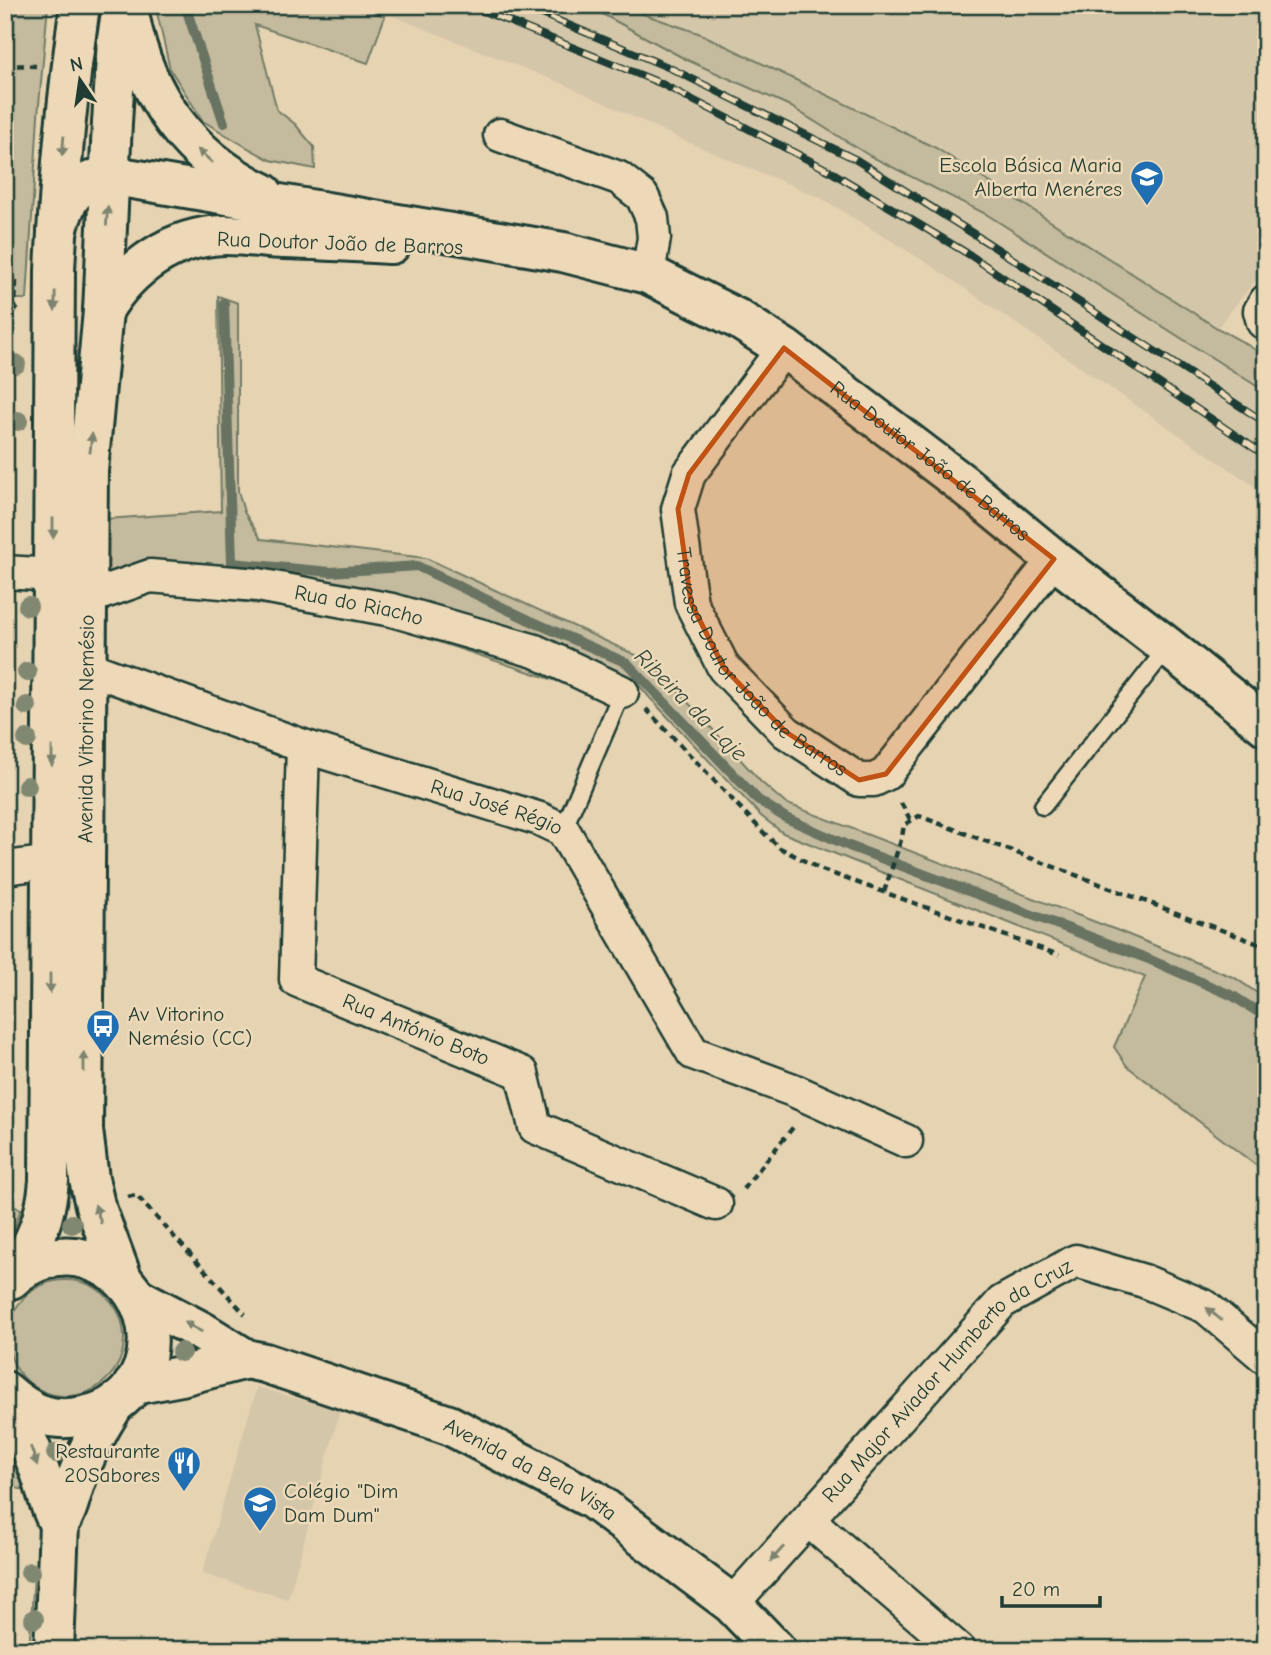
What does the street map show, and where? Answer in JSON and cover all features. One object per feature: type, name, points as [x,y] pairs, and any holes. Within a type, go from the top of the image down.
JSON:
[{"type":"street","name":"Avenida Vitorino Nemésio","points":[[11,1279],[35,1241],[47,1200],[54,310],[66,110],[80,5]]},
{"type":"street","name":"Avenida Vitorino Nemésio","points":[[59,1524],[67,1512],[75,1483],[99,1427],[144,1364],[148,1342],[146,1319],[95,1205],[83,1130],[88,471],[103,311],[117,40],[122,5]]},
{"type":"street","name":"Rua Doutor João de Barros","points":[[128,5],[132,32],[144,71],[163,106],[187,138],[217,166],[242,183],[308,209]]},
{"type":"street","points":[[500,135],[620,178],[642,196],[652,218],[654,238],[648,274]]},
{"type":"street","points":[[57,232],[64,207],[76,191],[91,179],[109,175]]},
{"type":"street","name":"Rua Doutor João de Barros","points":[[109,175],[563,252],[648,274],[738,319],[784,348],[963,484],[1266,726]]},
{"type":"street","name":"Rua Doutor João de Barros","points":[[103,311],[131,274],[149,260],[180,244],[213,236],[563,252]]},
{"type":"street","name":"Travessa Doutor João de Barros","points":[[784,348],[689,474],[678,509],[691,603],[724,668],[786,732],[859,780],[874,780],[886,774],[1054,559]]},
{"type":"street","points":[[5,572],[53,575]]},
{"type":"street","name":"Rua do Riacho","points":[[87,598],[150,576],[258,585],[392,610],[535,651],[622,692]]},
{"type":"street","name":"Rua José Régio","points":[[86,667],[303,746],[540,819],[563,830],[694,1053],[793,1090],[906,1141]]},
{"type":"street","name":"Rua António Boto","points":[[303,746],[296,981],[522,1073],[535,1127],[716,1204]]},
{"type":"street","points":[[5,848],[51,852]]},
{"type":"street","points":[[5,868],[51,852]]},
{"type":"street","name":"Avenida da Bela Vista","points":[[11,1279],[36,1262],[58,1256],[82,1258],[103,1265],[130,1288],[246,1359],[449,1425],[592,1499],[732,1604],[776,1650]]},
{"type":"street","name":"Rua Major Aviador Humberto da Cruz","points":[[732,1604],[1002,1303],[1076,1261],[1144,1281],[1206,1307],[1266,1358]]},
{"type":"street","name":"Avenida da Bela Vista","points":[[5,1393],[21,1406],[44,1416],[69,1419],[94,1414],[124,1394],[246,1359]]},
{"type":"street","points":[[5,1393],[30,1445],[50,1507],[59,1524],[54,1650]]},
{"type":"street","points":[[808,1520],[959,1650]]},
{"type":"lane","points":[[1043,806],[1168,647]]},
{"type":"lane","points":[[563,830],[622,692]]},
{"type":"path","points":[[622,692],[645,708],[780,848],[822,870],[1059,954]]},
{"type":"path","points":[[884,892],[904,825],[919,816],[1266,948]]},
{"type":"path","points":[[716,1204],[737,1196],[815,1100]]},
{"type":"path","points":[[118,1200],[136,1195],[248,1318]]},
{"type":"highlighted area","points":[[784,348],[1054,559],[886,774],[859,780],[786,732],[724,668],[691,603],[678,509],[689,474]]},
{"type":"shaded area","points":[[5,5],[48,5],[27,299],[6,299],[8,264]]},
{"type":"shaded area","points":[[157,5],[354,5],[385,16],[368,63],[255,25],[277,110],[295,124],[314,147],[315,169],[270,160],[203,121],[170,69]]},
{"type":"shaded area","points":[[365,5],[587,5],[788,105],[986,214],[1266,392],[1266,494],[929,264],[821,198],[683,140],[566,85]]},
{"type":"shaded area","points":[[586,5],[617,5],[701,34],[936,148],[1266,357],[1266,392],[986,214],[870,156],[788,105],[685,59]]},
{"type":"shaded area","name":"Escola Básica Maria Alberta Menéres","points":[[617,5],[1266,5],[1266,267],[1217,328],[936,148],[701,34]]},
{"type":"shaded area","points":[[218,296],[238,303],[238,491],[244,512],[261,539],[426,558],[651,662],[761,782],[785,803],[1235,978],[1266,999],[1266,1173],[1127,1066],[1114,1047],[1145,977],[783,833],[761,816],[633,678],[610,667],[599,695],[366,618],[99,583],[106,519],[221,511]]},
{"type":"shaded area","points":[[5,1204],[21,1209],[5,1245]]},
{"type":"shaded area","points":[[66,1280],[88,1285],[107,1297],[119,1316],[124,1338],[119,1360],[107,1379],[88,1391],[66,1396],[44,1391],[25,1379],[13,1360],[8,1338],[13,1316],[25,1297],[44,1285]]},
{"type":"shaded area","name":"Colégio \"Dim Dam Dum\"","points":[[257,1387],[340,1411],[288,1599],[202,1574]]},
{"type":"shaded area","points":[[5,1430],[30,1491],[5,1486]]},
{"type":"shaded area","points":[[28,1568],[34,1569],[38,1574],[33,1650],[29,1650],[34,1576],[22,1575]]},
{"type":"waterway","name":"Ribeira da Laje","points":[[185,5],[224,123]]},
{"type":"waterway","name":"Ribeira da Laje","points":[[224,303],[232,563],[331,572],[417,566],[627,663],[758,800],[786,818],[849,846],[1146,958],[1233,996],[1266,1017]]},
{"type":"railway","points":[[465,5],[660,83],[828,170],[970,255],[1266,456]]},
{"type":"railway","points":[[521,5],[670,68],[855,159],[1266,423]]},
{"type":"place","name":"Escola Básica Maria Alberta Menéres","points":[[1147,207]]},
{"type":"place","name":"Av Vitorino Nemésio (CC)","points":[[103,1056]]},
{"type":"place","name":"Restaurante 20Sabores","points":[[184,1493]]},
{"type":"place","name":"Colégio \"Dim Dam Dum\"","points":[[260,1533]]}]
